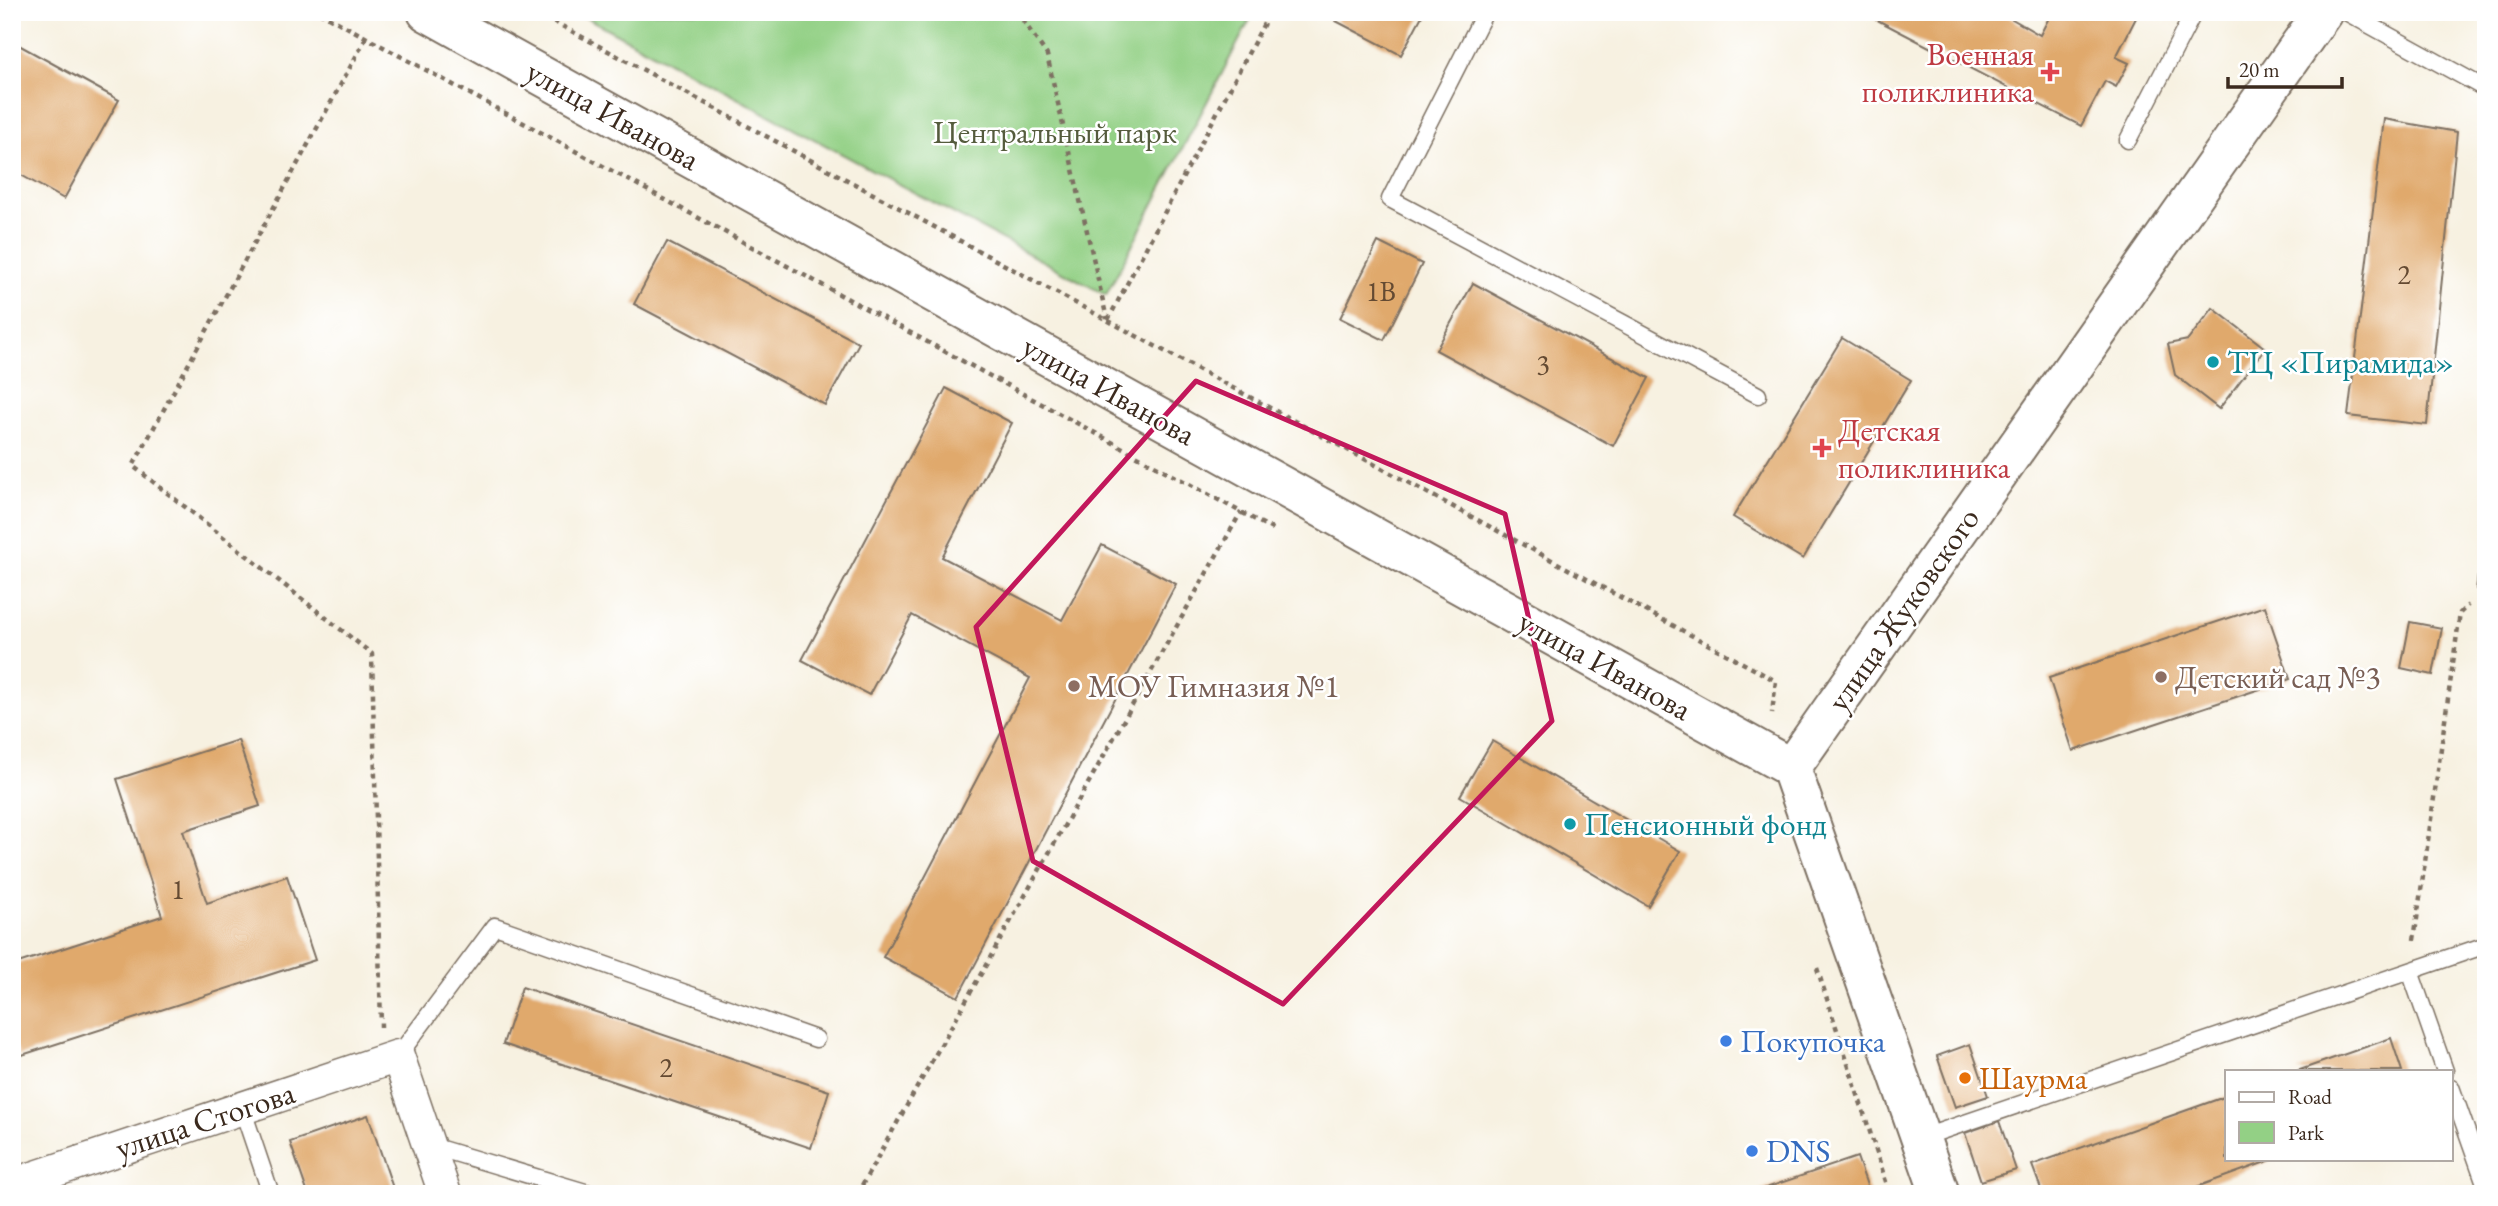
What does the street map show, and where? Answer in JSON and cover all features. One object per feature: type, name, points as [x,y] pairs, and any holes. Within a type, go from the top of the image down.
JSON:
[{"type":"street","name":"улица Иванова","points":[[427,12],[1778,762]]},
{"type":"street","name":"улица Жуковского","points":[[1778,762],[2323,12]]},
{"type":"street","points":[[1778,762],[1940,1194]]},
{"type":"street","points":[[390,1059],[428,1145],[445,1194]]},
{"type":"street","name":"улица Стогова","points":[[12,1185],[390,1059]]},
{"type":"lane","points":[[1485,12],[1390,200],[1758,395]]},
{"type":"lane","points":[[2128,139],[2194,12]]},
{"type":"lane","points":[[2346,12],[2486,89]]},
{"type":"lane","points":[[390,1059],[495,926],[816,1039]]},
{"type":"lane","points":[[1921,1138],[2486,945]]},
{"type":"lane","points":[[2410,971],[2445,1070]]},
{"type":"lane","points":[[2452,1090],[2486,1186]]},
{"type":"lane","points":[[242,1108],[271,1194]]},
{"type":"lane","points":[[428,1145],[592,1194]]},
{"type":"path","points":[[319,12],[1278,531]]},
{"type":"path","points":[[536,12],[1776,681],[1778,762]]},
{"type":"path","points":[[1017,12],[1046,55],[1108,320]]},
{"type":"path","points":[[1108,320],[1270,12]]},
{"type":"path","points":[[366,38],[133,466],[373,654],[390,1059]]},
{"type":"path","points":[[856,1194],[1241,512]]},
{"type":"path","points":[[2410,971],[2460,613],[2485,582]]},
{"type":"path","points":[[1813,956],[1890,1194]]},
{"type":"highlighted area","points":[[1196,381],[1505,514],[1552,721],[1283,1004],[1033,861],[976,627]]},
{"type":"green space","name":"Центральный парк","points":[[576,12],[1254,12],[1106,295]]},
{"type":"building","points":[[1341,12],[1424,12],[1401,55],[1336,21]]},
{"type":"building","name":"Военная поликлиника","points":[[1862,12],[2000,12],[2040,35],[2052,12],[2139,12],[2116,57],[2129,63],[2116,87],[2105,81],[2081,126]]},
{"type":"building","points":[[17,44],[119,100],[64,199],[12,170],[12,53]]},
{"type":"building","points":[[2384,119],[2457,132],[2427,425],[2348,416]]},
{"type":"building","points":[[667,242],[859,343],[825,405],[634,304]]},
{"type":"building","points":[[1378,242],[1422,264],[1384,340],[1340,318]]},
{"type":"building","points":[[1473,283],[1649,378],[1613,446],[1436,350]]},
{"type":"building","name":"ТЦ «Пирамида»","points":[[2213,308],[2265,348],[2219,409],[2175,375],[2168,344],[2188,340]]},
{"type":"building","name":"Детская поликлиника","points":[[1842,338],[1911,380],[1803,559],[1733,517]]},
{"type":"building","name":"МОУ Гимназия №1","points":[[946,388],[1012,423],[942,557],[1062,620],[1102,545],[1176,584],[958,997],[883,957],[1030,678],[912,615],[869,695],[802,660]]},
{"type":"building","points":[[2265,606],[2290,679],[2073,751],[2049,678]]},
{"type":"building","points":[[2410,622],[2442,628],[2433,675],[2401,668]]},
{"type":"building","points":[[238,740],[260,806],[183,831],[207,903],[287,876],[315,960],[19,1056],[12,1037],[12,965],[162,916],[117,779]]},
{"type":"building","name":"Пенсионный фонд","points":[[1492,741],[1680,851],[1648,906],[1460,796]]},
{"type":"building","points":[[522,987],[829,1091],[811,1148],[503,1044]]},
{"type":"building","points":[[2391,1038],[2402,1070],[2300,1070]]},
{"type":"building","points":[[1970,1044],[1988,1096],[1955,1107],[1937,1056]]},
{"type":"building","points":[[2225,1097],[2225,1160],[2271,1160],[2177,1194],[2043,1194],[2032,1165]]},
{"type":"building","points":[[368,1115],[395,1194],[308,1194],[290,1142]]},
{"type":"building","points":[[1999,1121],[2016,1170],[1981,1181],[1965,1133]]},
{"type":"building","points":[[1857,1157],[1870,1194],[1751,1194],[1751,1193]]},
{"type":"place","name":"Военная поликлиника","points":[[2050,72]]},
{"type":"place","name":"ТЦ «Пирамида»","points":[[2213,362]]},
{"type":"place","name":"Детская поликлиника","points":[[1822,448]]},
{"type":"place","name":"Детский сад №3","points":[[2161,677]]},
{"type":"place","name":"МОУ Гимназия №1","points":[[1074,686]]},
{"type":"place","name":"Пенсионный фонд","points":[[1570,824]]},
{"type":"place","name":"Покупочка","points":[[1726,1041]]},
{"type":"place","name":"Шаурма","points":[[1965,1078]]},
{"type":"place","name":"DNS","points":[[1752,1151]]}]
